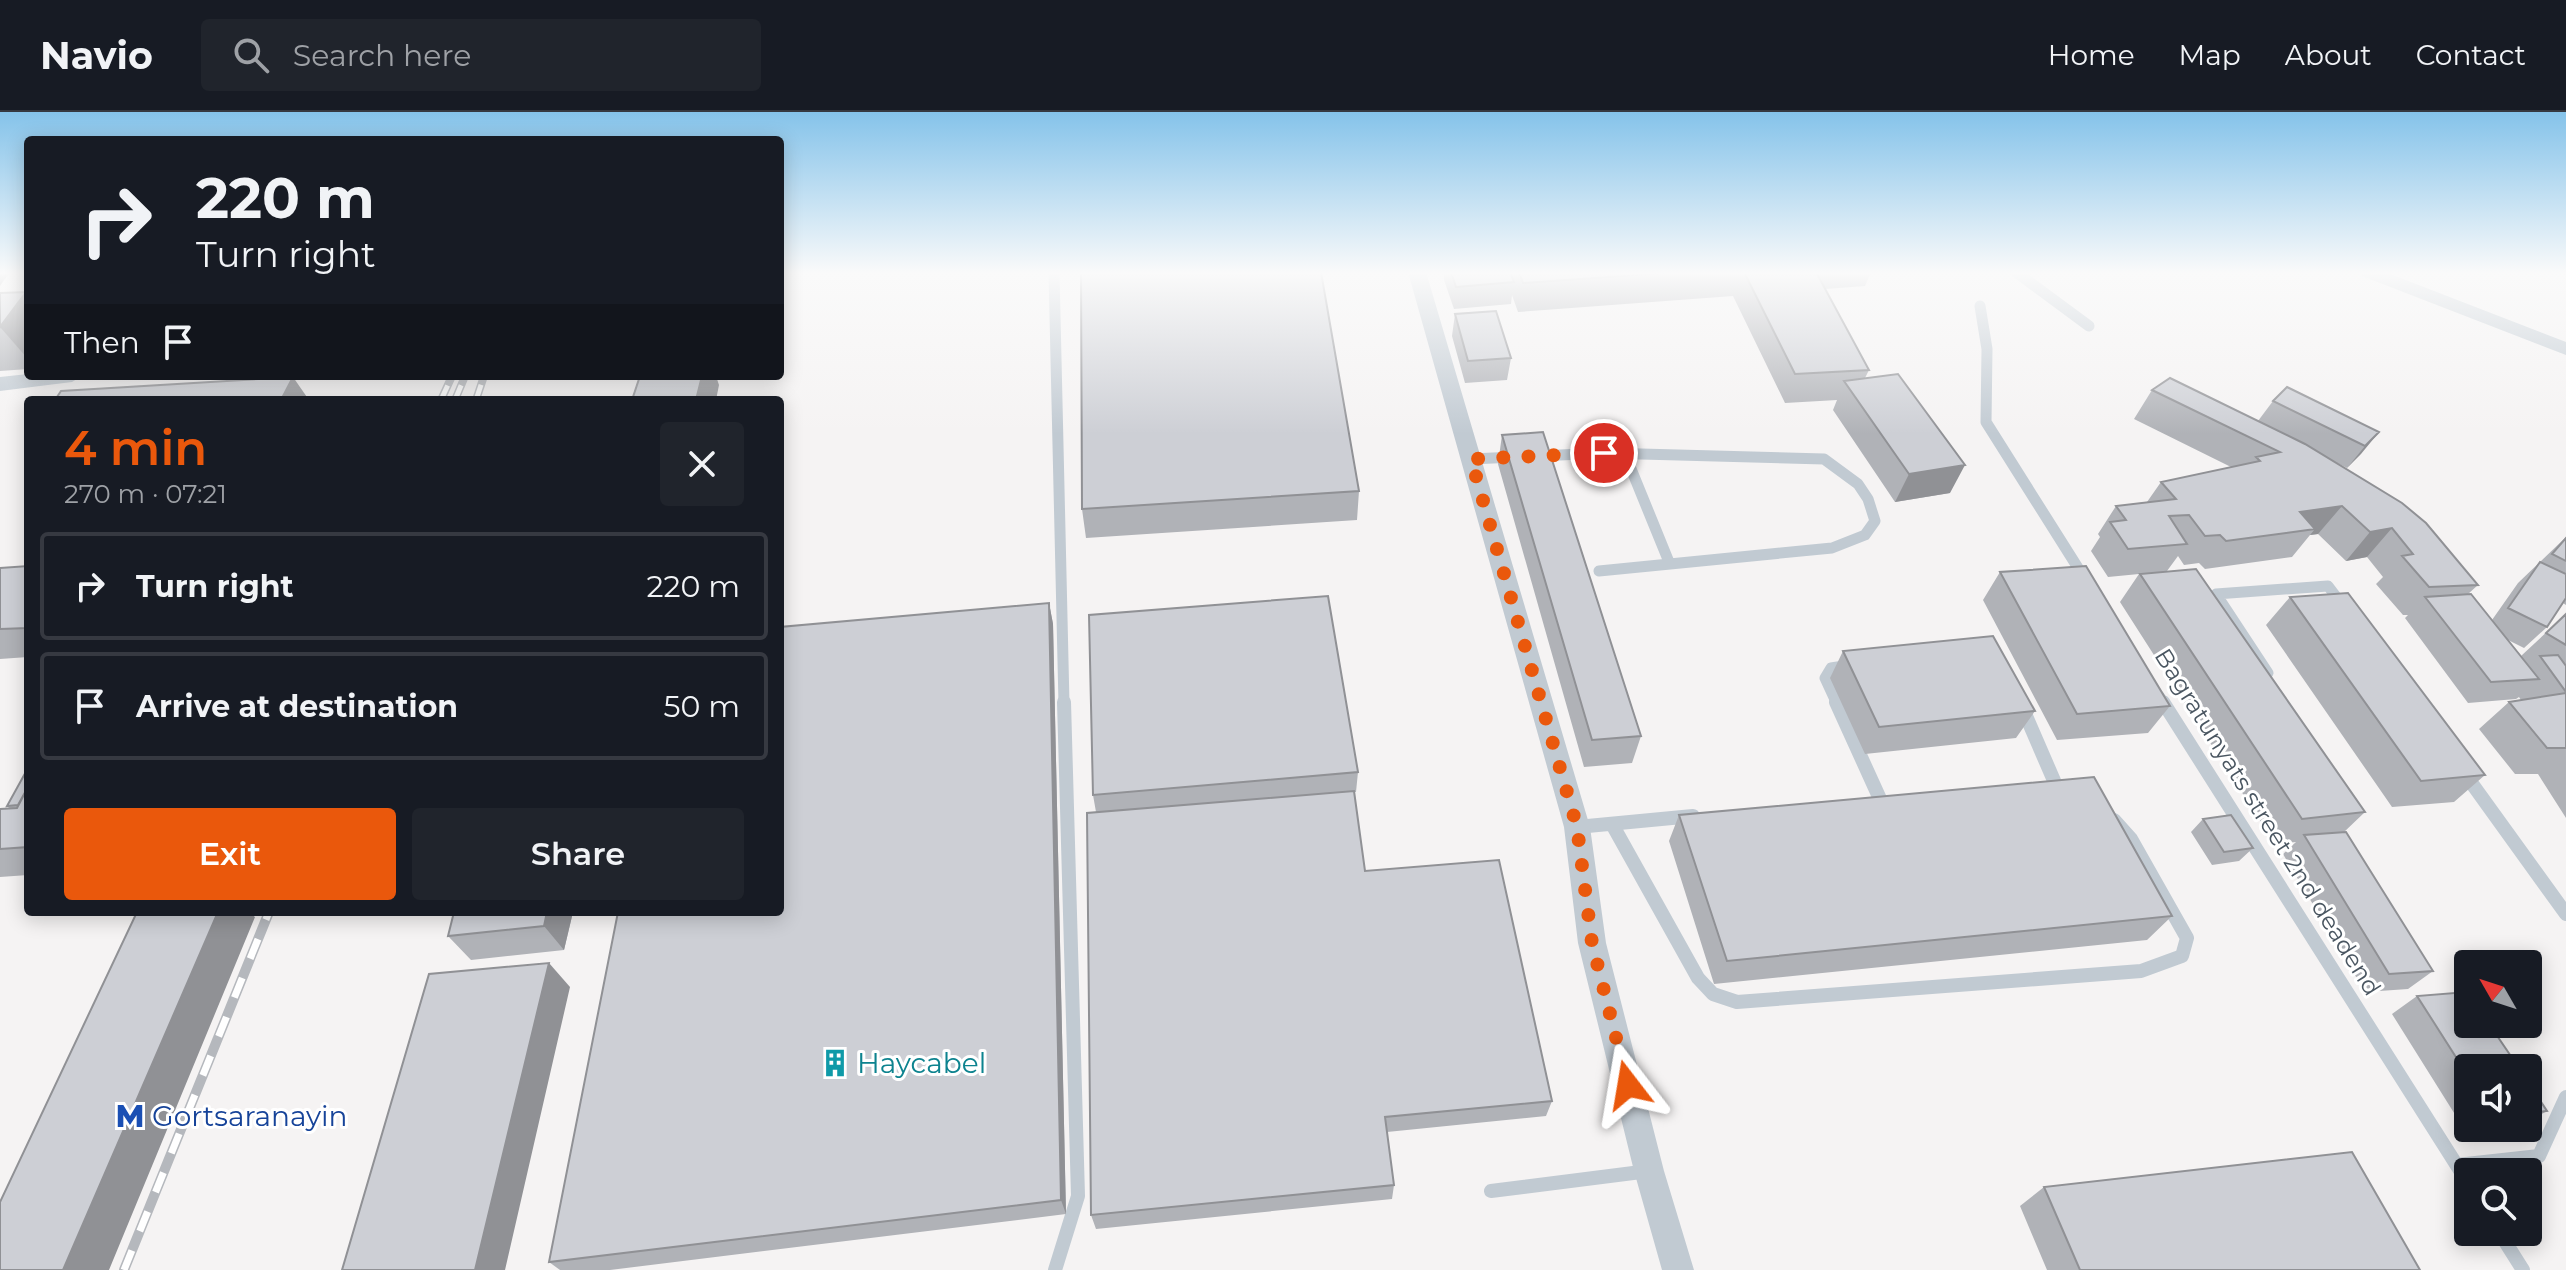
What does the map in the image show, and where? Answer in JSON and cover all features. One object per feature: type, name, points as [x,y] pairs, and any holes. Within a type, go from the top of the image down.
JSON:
[{"type":"street","points":[[1433,326],[1577,827],[1592,943],[1649,1171],[1678,1270]]},
{"type":"street","points":[[2507,326],[2566,349]]},
{"type":"street","points":[[0,384],[36,380]]},
{"type":"lane","points":[[1055,326],[1078,1196],[1055,1270]]},
{"type":"lane","points":[[1983,326],[1987,349],[1986,422],[2089,584]]},
{"type":"lane","points":[[1471,459],[1625,454],[1824,459],[1853,477],[1871,500],[1875,521],[1865,535],[1832,548],[1599,571]]},
{"type":"lane","points":[[1625,454],[1669,562]]},
{"type":"lane","points":[[2275,684],[2216,594],[2328,586],[2355,623]]},
{"type":"lane","points":[[1866,664],[1834,666],[1825,678],[1880,799]]},
{"type":"lane","name":"Bagratunyats street 2nd deadend","points":[[2149,679],[2454,1160]]},
{"type":"lane","points":[[2020,702],[2055,783]]},
{"type":"lane","points":[[2456,762],[2566,914]]},
{"type":"lane","points":[[2039,785],[2055,783],[2070,789]]},
{"type":"lane","points":[[1864,800],[1896,797]]},
{"type":"lane","points":[[1612,824],[1698,978],[1713,994],[1737,1002],[2141,971],[2182,956],[2187,938],[2131,839],[2103,808]]},
{"type":"lane","points":[[1577,827],[1707,815]]},
{"type":"lane","points":[[2521,1158],[2539,1156],[2566,1097]]},
{"type":"lane","points":[[1491,1191],[1649,1171]]},
{"type":"lane","points":[[2508,1246],[2523,1270]]},
{"type":"building","points":[[1081,326],[1330,326],[1359,491],[1082,509]]},
{"type":"building","points":[[1458,326],[1501,326],[1511,358],[1468,361]]},
{"type":"building","points":[[1771,326],[1845,326],[1869,370],[1795,374]]},
{"type":"building","points":[[1898,374],[1965,465],[1909,474],[1844,381]]},
{"type":"building","points":[[2170,378],[2305,444],[2402,503],[2426,523],[2478,585],[2429,587],[2402,556],[2413,554],[2392,528],[2370,532],[2342,506],[2300,512],[2315,529],[2226,541],[2220,535],[2205,536],[2189,515],[2169,516],[2187,544],[2128,549],[2110,522],[2126,520],[2116,506],[2176,499],[2161,482],[2260,461],[2256,457],[2280,452],[2152,390]]},
{"type":"building","points":[[291,380],[283,396],[58,396],[61,391]]},
{"type":"building","points":[[639,380],[701,380],[697,396],[633,396]]},
{"type":"building","points":[[2287,387],[2379,432],[2365,446],[2273,401]]},
{"type":"building","points":[[1543,432],[1641,736],[1592,740],[1502,435]]},
{"type":"building","points":[[2566,538],[2566,561],[2552,554]]},
{"type":"building","points":[[2540,562],[2566,574],[2566,598],[2547,627],[2508,608]]},
{"type":"building","points":[[24,566],[24,628],[0,629],[0,568]]},
{"type":"building","points":[[2086,566],[2170,706],[2077,714],[2000,572]]},
{"type":"building","points":[[2196,569],[2365,812],[2302,819],[2140,574]]},
{"type":"building","points":[[2348,593],[2485,775],[2421,781],[2290,597]]},
{"type":"building","points":[[2471,594],[2539,679],[2491,682],[2425,597]]},
{"type":"building","points":[[1328,596],[1358,772],[1093,795],[1089,615]]},
{"type":"building","name":"Haycabel","points":[[1049,603],[1061,1200],[549,1262],[617,916],[784,916],[784,627]]},
{"type":"building","points":[[2566,614],[2566,645],[2546,633]]},
{"type":"building","points":[[1993,636],[2035,711],[1879,727],[1843,651]]},
{"type":"building","points":[[2558,655],[2566,666],[2566,692],[2540,656]]},
{"type":"building","points":[[2566,693],[2566,748],[2547,748],[2509,702]]},
{"type":"building","points":[[24,775],[24,794],[18,805],[7,806]]},
{"type":"building","points":[[2094,777],[2172,916],[1727,961],[1679,815]]},
{"type":"building","points":[[1354,791],[1365,871],[1499,860],[1552,1101],[1385,1117],[1394,1185],[1091,1215],[1087,813]]},
{"type":"building","points":[[24,795],[24,847],[0,849],[0,809],[17,808]]},
{"type":"building","points":[[2231,815],[2253,848],[2224,852],[2203,819]]},
{"type":"building","points":[[2346,832],[2433,971],[2389,974],[2304,835]]},
{"type":"building","points":[[135,916],[216,916],[63,1270],[0,1270],[0,1202]]},
{"type":"building","points":[[453,916],[546,916],[544,926],[448,936]]},
{"type":"building","points":[[549,963],[475,1270],[342,1270],[429,974]]},
{"type":"building","points":[[2454,993],[2454,1038],[2499,1038],[2509,1054],[2454,1054],[2417,996]]},
{"type":"building","points":[[2352,1152],[2420,1270],[2080,1270],[2044,1187]]},
{"type":"railway","points":[[443,396],[450,380]]},
{"type":"railway","points":[[457,396],[463,380]]},
{"type":"railway","points":[[477,396],[483,380]]},
{"type":"railway","points":[[124,1270],[267,916]]},
{"type":"place","name":"Haycabel","points":[[835,1063]]},
{"type":"place","name":"Gortsaranayin","points":[[130,1116]]},
{"type":"route","points":[[1604,453],[1471,459],[1577,827],[1592,943],[1628,1085]]}]
